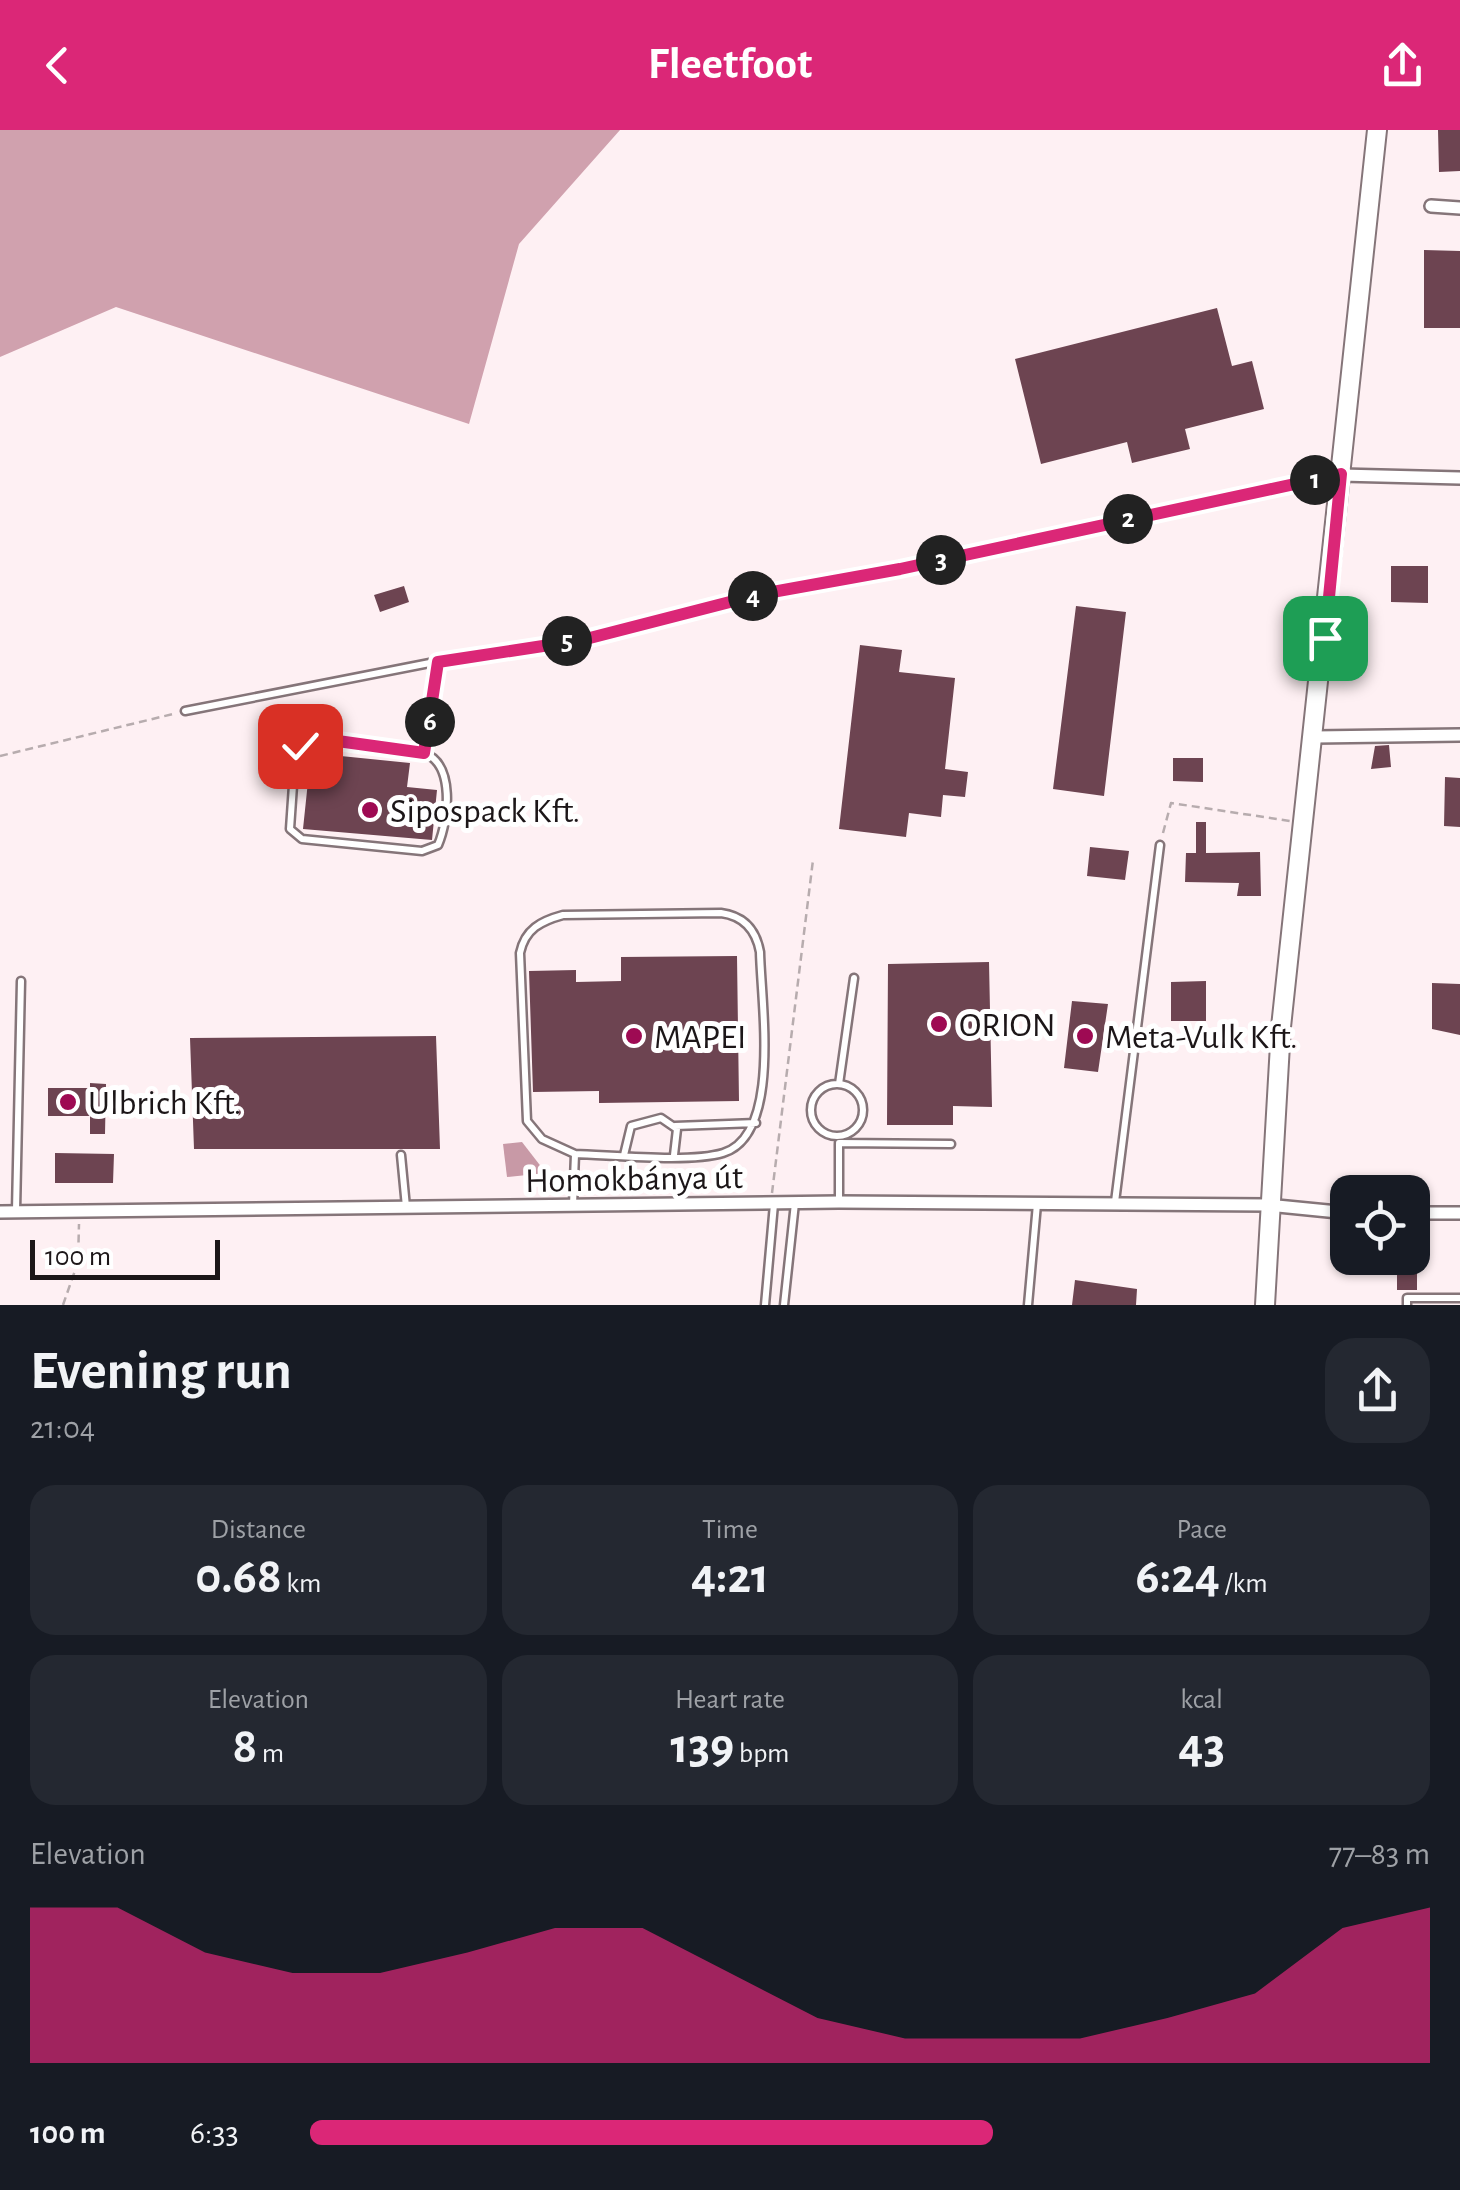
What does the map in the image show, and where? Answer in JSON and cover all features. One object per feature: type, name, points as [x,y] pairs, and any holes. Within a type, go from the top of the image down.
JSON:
[{"type":"main road","points":[[1265,1305],[1268,1205],[1282,1027],[1377,130]]},
{"type":"street","points":[[1431,206],[1460,208]]},
{"type":"street","points":[[1341,474],[1460,478]]},
{"type":"street","points":[[1315,736],[1460,734]]},
{"type":"street","name":"Homokbánya út","points":[[0,1212],[839,1202],[1268,1205],[1330,1211]]},
{"type":"street","points":[[1430,1213],[1460,1212]]},
{"type":"lane","points":[[184,712],[438,662],[582,640],[761,594],[900,569],[1341,474]]},
{"type":"lane","points":[[424,753],[438,662]]},
{"type":"lane","points":[[316,738],[424,753],[439,760],[446,774],[441,839],[433,850],[302,840],[290,829],[294,756],[305,741],[316,738]]},
{"type":"lane","points":[[1114,1203],[1160,844]]},
{"type":"lane","points":[[721,913],[748,924],[760,952],[762,1099],[756,1123],[742,1142],[724,1153],[575,1154],[535,1132],[524,1104],[520,953],[536,926],[563,915],[721,913]]},
{"type":"lane","points":[[839,1084],[854,978]]},
{"type":"lane","points":[[16,1212],[21,981]]},
{"type":"lane","points":[[839,1139],[859,1123],[863,1108],[857,1093],[839,1084],[821,1090],[812,1111],[824,1132],[839,1139],[951,1144]]},
{"type":"lane","points":[[624,1155],[627,1134],[639,1121],[661,1118],[675,1126],[756,1123]]},
{"type":"lane","points":[[674,1155],[675,1126]]},
{"type":"lane","points":[[839,1139],[839,1202]]},
{"type":"lane","points":[[573,1206],[575,1154]]},
{"type":"lane","points":[[400,1156],[406,1209]]},
{"type":"lane","points":[[784,1305],[796,1203]]},
{"type":"lane","points":[[1028,1305],[1037,1203]]},
{"type":"lane","points":[[765,1305],[772,1204]]},
{"type":"lane","points":[[1407,1305],[1407,1298],[1460,1298]]},
{"type":"path","points":[[0,756],[184,712]]},
{"type":"path","points":[[1160,844],[1171,803],[1305,822]]},
{"type":"path","points":[[772,1204],[813,860]]},
{"type":"path","points":[[63,1305],[78,1262],[80,1213]]},
{"type":"shaded area","points":[[0,130],[620,130],[519,244],[469,424],[116,307],[0,357]]},
{"type":"shaded area","points":[[522,1142],[546,1173],[507,1177],[503,1144]]},
{"type":"building","points":[[1438,130],[1460,130],[1460,171],[1439,172]]},
{"type":"building","points":[[1424,250],[1460,251],[1460,328],[1424,328]]},
{"type":"building","points":[[1217,308],[1232,366],[1252,361],[1264,409],[1185,429],[1190,449],[1132,463],[1127,442],[1041,464],[1015,359]]},
{"type":"building","points":[[1391,566],[1428,566],[1428,603],[1391,602]]},
{"type":"building","points":[[404,586],[409,602],[380,612],[374,595]]},
{"type":"building","points":[[1076,606],[1126,612],[1104,796],[1053,789]]},
{"type":"building","points":[[860,645],[902,650],[899,672],[955,678],[945,769],[968,772],[965,797],[943,795],[941,817],[909,813],[906,837],[839,829]]},
{"type":"building","points":[[1389,745],[1391,767],[1371,769],[1375,746]]},
{"type":"building","name":"Sipospack Kft.","points":[[311,753],[410,763],[407,787],[437,790],[432,840],[303,829]]},
{"type":"building","points":[[1173,758],[1203,758],[1203,782],[1173,781]]},
{"type":"building","points":[[1445,777],[1460,778],[1460,827],[1444,826]]},
{"type":"building","points":[[1196,822],[1206,822],[1206,853],[1260,852],[1261,896],[1237,896],[1239,883],[1185,882],[1186,853],[1196,853]]},
{"type":"building","points":[[1090,847],[1129,851],[1125,880],[1087,876]]},
{"type":"building","name":"MAPEI","points":[[737,956],[739,1101],[599,1103],[599,1091],[533,1092],[529,971],[576,970],[576,982],[621,981],[621,957]]},
{"type":"building","name":"ORION","points":[[989,962],[992,1107],[953,1106],[953,1125],[887,1125],[888,964]]},
{"type":"building","points":[[1206,981],[1206,1021],[1171,1021],[1171,982]]},
{"type":"building","points":[[1432,983],[1460,984],[1460,1035],[1432,1029]]},
{"type":"building","name":"Meta-Vulk Kft.","points":[[1072,1001],[1108,1004],[1098,1072],[1064,1068]]},
{"type":"building","points":[[436,1036],[440,1149],[194,1149],[190,1038]]},
{"type":"building","points":[[90,1083],[106,1084],[105,1134],[90,1134],[90,1116],[48,1116],[48,1088],[90,1088]]},
{"type":"building","points":[[55,1153],[114,1154],[113,1183],[55,1183]]},
{"type":"building","points":[[1397,1275],[1417,1275],[1417,1290],[1397,1290]]},
{"type":"building","points":[[1075,1280],[1137,1289],[1136,1305],[1072,1305]]},
{"type":"place","name":"Sipospack Kft.","points":[[370,810]]},
{"type":"place","name":"ORION","points":[[939,1024]]},
{"type":"place","name":"MAPEI","points":[[634,1036]]},
{"type":"place","name":"Meta-Vulk Kft.","points":[[1085,1036]]},
{"type":"place","name":"Ulbrich Kft.","points":[[68,1102]]},
{"type":"route","points":[[300,746],[316,738],[424,753],[438,662],[502,649],[582,640],[761,594],[900,569],[1341,474],[1325,638]]}]
